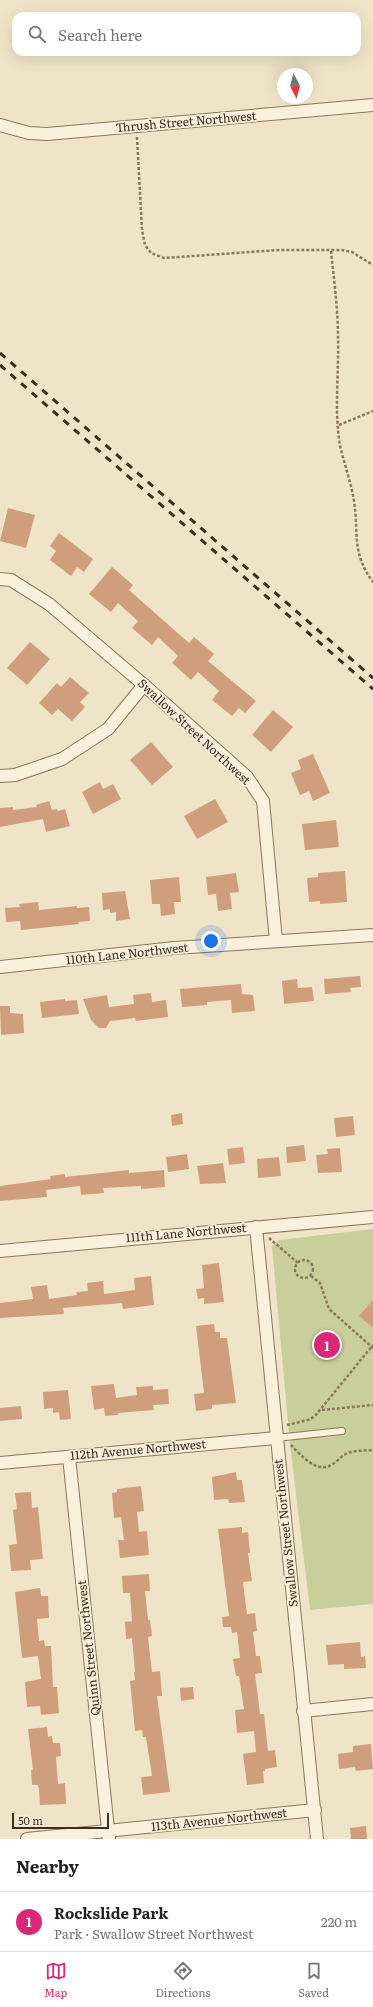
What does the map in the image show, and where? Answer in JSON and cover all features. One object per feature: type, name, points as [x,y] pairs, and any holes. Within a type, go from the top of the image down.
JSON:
[{"type":"street","name":"Thrush Street Northwest","points":[[0,125],[29,133],[47,134],[373,105]]},
{"type":"street","name":"Swallow Street Northwest","points":[[5,580],[49,604],[144,685],[247,777],[263,801],[276,941]]},
{"type":"street","points":[[0,776],[15,775],[62,759],[108,729],[144,685]]},
{"type":"street","name":"110th Lane Northwest","points":[[0,967],[174,948],[373,935]]},
{"type":"street","name":"111th Lane Northwest","points":[[0,1251],[373,1217]]},
{"type":"street","name":"Swallow Street Northwest","points":[[256,1227],[276,1438],[318,1839]]},
{"type":"street","name":"112th Avenue Northwest","points":[[0,1463],[276,1438]]},
{"type":"street","name":"Quinn Street Northwest","points":[[69,1457],[109,1835]]},
{"type":"street","points":[[304,1711],[373,1704]]},
{"type":"street","name":"113th Avenue Northwest","points":[[27,1839],[109,1835],[314,1810]]},
{"type":"lane","points":[[276,1438],[342,1431]]},
{"type":"path","points":[[137,126],[142,230],[145,245],[151,254],[164,258],[178,258],[226,252],[279,250],[352,252],[373,265]]},
{"type":"path","points":[[331,251],[337,314],[340,444],[352,489],[355,510],[355,538],[359,556],[365,570],[373,582]]},
{"type":"path","points":[[339,425],[373,411]]},
{"type":"path","points":[[256,1227],[298,1263]]},
{"type":"path","points":[[303,1260],[308,1261],[312,1265],[313,1272],[311,1276],[301,1278],[296,1274],[295,1268],[298,1263],[303,1260]]},
{"type":"path","points":[[288,1425],[308,1420],[321,1410],[372,1347],[329,1309],[322,1287],[311,1276]]},
{"type":"path","points":[[321,1410],[373,1405]]},
{"type":"path","points":[[290,1444],[306,1460],[313,1465],[323,1468],[332,1465],[349,1452],[373,1450]]},
{"type":"green space","points":[[373,1229],[373,1604],[310,1610],[290,1444],[272,1246],[279,1240]]},
{"type":"building","points":[[8,508],[35,515],[26,548],[0,541]]},
{"type":"building","points":[[59,533],[93,559],[84,572],[77,567],[71,576],[50,560],[56,551],[50,546]]},
{"type":"building","points":[[112,567],[133,585],[129,590],[189,643],[194,637],[214,654],[208,661],[256,701],[245,713],[239,708],[232,716],[212,700],[219,691],[198,672],[191,680],[172,663],[178,656],[158,637],[152,645],[132,628],[138,621],[118,603],[111,612],[89,594]]},
{"type":"building","points":[[30,642],[50,659],[27,685],[7,668]]},
{"type":"building","points":[[70,677],[89,693],[80,702],[85,707],[72,721],[58,709],[52,715],[39,703],[57,683],[61,687]]},
{"type":"building","points":[[273,710],[293,727],[271,752],[252,735]]},
{"type":"building","points":[[151,742],[173,767],[152,785],[130,760]]},
{"type":"building","points":[[313,754],[330,793],[313,801],[309,791],[300,795],[291,773],[301,769],[298,760]]},
{"type":"building","points":[[100,782],[103,789],[113,784],[121,799],[93,814],[82,792]]},
{"type":"building","points":[[215,799],[228,822],[197,839],[184,816]]},
{"type":"building","points":[[49,801],[52,810],[57,809],[58,811],[65,809],[70,826],[46,832],[43,819],[0,827],[0,808],[13,807],[13,810],[37,807],[36,805]]},
{"type":"building","points":[[336,820],[339,847],[305,850],[302,824]]},
{"type":"building","points":[[345,871],[347,902],[320,904],[320,901],[309,902],[307,878],[318,877],[318,873]]},
{"type":"building","points":[[236,873],[239,892],[230,893],[232,909],[218,911],[216,894],[208,895],[206,877]]},
{"type":"building","points":[[179,877],[181,902],[174,902],[175,914],[161,916],[160,904],[152,904],[150,880]]},
{"type":"building","points":[[125,891],[130,919],[116,921],[116,912],[110,913],[110,909],[103,910],[102,893]]},
{"type":"building","points":[[38,902],[39,910],[77,906],[77,908],[89,907],[90,921],[78,922],[79,924],[21,930],[20,921],[6,922],[5,908],[20,907],[19,904]]},
{"type":"building","points":[[360,976],[361,987],[350,988],[351,992],[325,994],[324,979]]},
{"type":"building","points":[[297,979],[298,988],[312,987],[314,1001],[284,1004],[282,981]]},
{"type":"building","points":[[241,984],[242,994],[253,995],[255,1011],[232,1013],[231,1000],[207,1002],[207,1005],[182,1007],[180,989]]},
{"type":"building","points":[[151,993],[152,1002],[166,1000],[168,1017],[136,1021],[135,1018],[110,1021],[106,1028],[99,1028],[91,1020],[83,999],[107,995],[109,1007],[134,1004],[133,995]]},
{"type":"building","points":[[65,999],[65,1001],[77,1000],[79,1014],[42,1018],[40,1002]]},
{"type":"building","points":[[0,1006],[10,1006],[10,1013],[23,1014],[24,1033],[1,1035]]},
{"type":"building","points":[[182,1113],[183,1124],[172,1126],[171,1115]]},
{"type":"building","points":[[353,1116],[355,1135],[336,1137],[334,1118]]},
{"type":"building","points":[[304,1145],[306,1161],[287,1163],[286,1147]]},
{"type":"building","points":[[243,1147],[245,1163],[229,1165],[227,1149]]},
{"type":"building","points":[[340,1148],[342,1172],[318,1173],[316,1155],[328,1154],[327,1149]]},
{"type":"building","points":[[187,1154],[189,1169],[168,1172],[166,1157]]},
{"type":"building","points":[[279,1157],[281,1176],[258,1178],[257,1159]]},
{"type":"building","points":[[223,1163],[226,1183],[200,1184],[197,1166]]},
{"type":"building","points":[[129,1170],[129,1173],[164,1170],[165,1187],[141,1189],[141,1186],[103,1188],[104,1193],[81,1195],[80,1186],[46,1190],[47,1197],[0,1201],[0,1186],[51,1179],[50,1176],[65,1174],[65,1177]]},
{"type":"building","points":[[219,1263],[224,1302],[204,1304],[204,1298],[198,1299],[196,1289],[204,1288],[202,1265]]},
{"type":"building","points":[[151,1276],[154,1305],[123,1309],[122,1303],[63,1308],[64,1314],[0,1318],[0,1303],[33,1299],[31,1287],[47,1285],[49,1299],[77,1295],[76,1292],[88,1291],[87,1283],[103,1281],[104,1294],[135,1290],[134,1278]]},
{"type":"building","points":[[373,1300],[373,1328],[359,1316]]},
{"type":"building","points":[[214,1324],[215,1332],[220,1332],[220,1338],[227,1338],[236,1403],[212,1405],[212,1409],[196,1411],[194,1394],[204,1393],[196,1326]]},
{"type":"building","points":[[114,1384],[116,1398],[137,1395],[136,1387],[153,1386],[153,1390],[168,1389],[169,1404],[153,1405],[154,1410],[118,1413],[118,1415],[105,1416],[104,1408],[94,1410],[91,1386]]},
{"type":"building","points":[[68,1390],[71,1419],[60,1420],[59,1412],[53,1413],[53,1408],[44,1409],[43,1392]]},
{"type":"building","points":[[21,1406],[22,1419],[0,1421],[0,1408]]},
{"type":"building","points":[[236,1472],[237,1480],[242,1480],[245,1502],[229,1503],[228,1499],[214,1500],[212,1477]]},
{"type":"building","points":[[141,1486],[144,1511],[137,1512],[139,1532],[147,1531],[149,1555],[120,1558],[118,1540],[124,1540],[121,1517],[114,1518],[112,1493],[117,1492],[117,1489]]},
{"type":"building","points":[[31,1492],[32,1508],[38,1507],[43,1559],[30,1560],[31,1570],[11,1571],[9,1545],[17,1544],[13,1510],[17,1509],[15,1493]]},
{"type":"building","points":[[242,1527],[242,1533],[248,1532],[250,1553],[248,1553],[252,1581],[243,1582],[247,1614],[255,1613],[257,1631],[253,1632],[256,1656],[260,1656],[262,1673],[255,1674],[260,1714],[264,1714],[268,1751],[275,1750],[277,1767],[265,1769],[265,1771],[263,1771],[264,1783],[247,1785],[243,1754],[256,1752],[254,1731],[237,1733],[235,1710],[244,1709],[239,1676],[236,1676],[233,1659],[240,1658],[237,1632],[232,1633],[231,1627],[223,1627],[222,1617],[229,1616],[218,1529]]},
{"type":"building","points":[[149,1574],[150,1591],[145,1591],[148,1620],[150,1620],[152,1636],[148,1637],[152,1672],[160,1671],[162,1696],[157,1696],[170,1792],[143,1795],[141,1777],[152,1776],[146,1737],[143,1737],[142,1730],[135,1731],[130,1681],[135,1680],[132,1638],[126,1639],[125,1622],[132,1621],[130,1593],[123,1593],[122,1576]]},
{"type":"building","points":[[40,1588],[41,1596],[48,1596],[49,1618],[37,1619],[39,1641],[44,1640],[45,1646],[51,1646],[53,1687],[57,1687],[59,1713],[41,1715],[40,1706],[27,1707],[25,1682],[41,1679],[38,1656],[22,1658],[15,1592]]},
{"type":"building","points":[[360,1642],[361,1657],[365,1656],[366,1668],[344,1669],[344,1664],[328,1665],[326,1645]]},
{"type":"building","points":[[193,1687],[194,1699],[181,1701],[180,1688]]},
{"type":"building","points":[[47,1727],[48,1737],[52,1736],[53,1743],[60,1743],[61,1756],[56,1757],[58,1784],[65,1783],[66,1804],[40,1805],[38,1785],[32,1785],[31,1770],[33,1770],[28,1729]]},
{"type":"building","points":[[371,1744],[373,1769],[356,1771],[355,1767],[339,1769],[338,1754],[353,1752],[353,1746]]},
{"type":"building","points":[[366,1826],[367,1839],[351,1839],[350,1828]]},
{"type":"railway","points":[[0,353],[373,678]]},
{"type":"railway","points":[[0,365],[373,689]]},
{"type":"place","name":"Rockslide Park","points":[[327,1345]]}]
